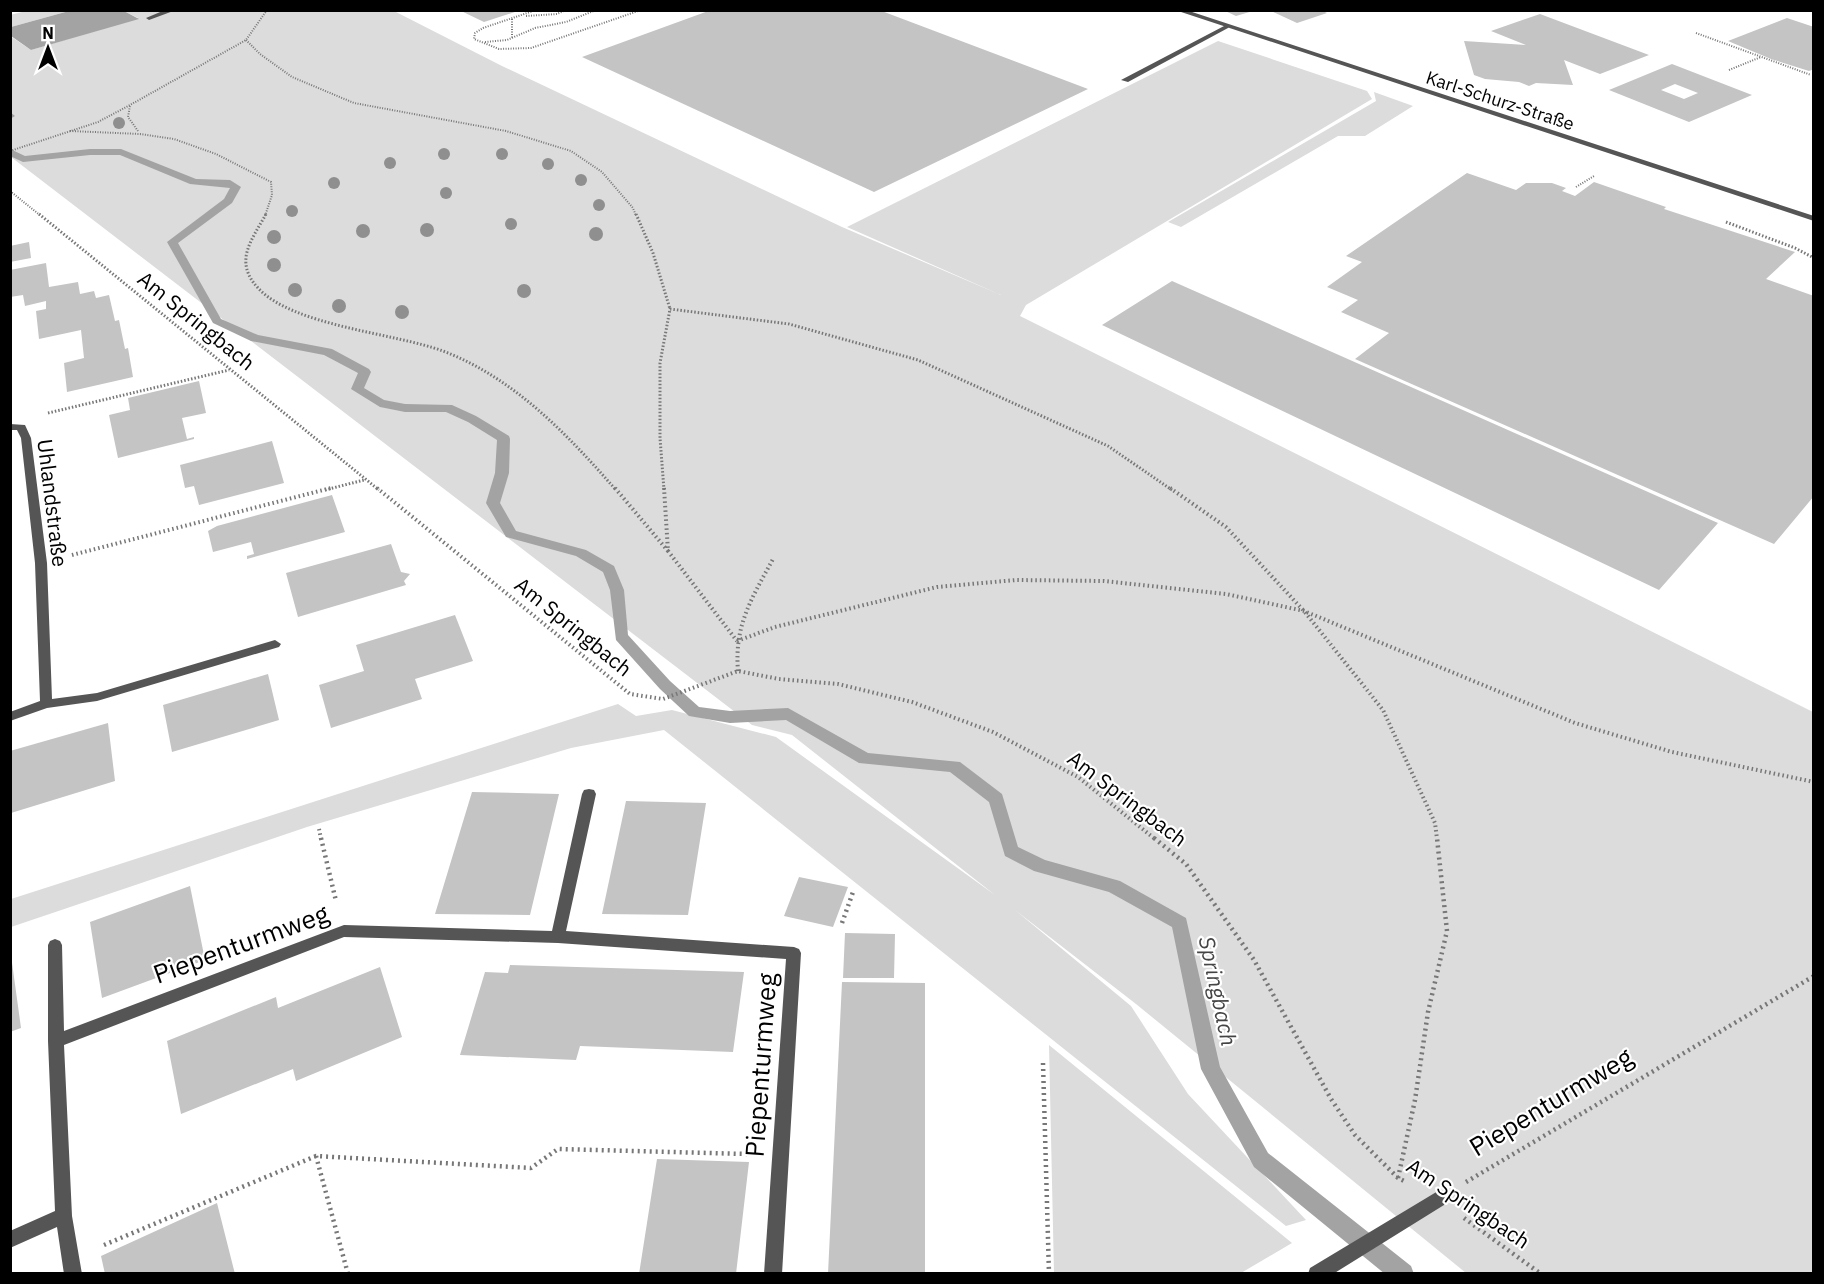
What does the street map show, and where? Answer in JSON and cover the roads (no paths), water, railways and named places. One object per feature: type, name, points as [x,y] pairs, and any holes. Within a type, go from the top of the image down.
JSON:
[{"type":"street","points":[[149,18],[173,10]]},
{"type":"street","name":"Karl-Schurz-Straße","points":[[1178,10],[1814,219]]},
{"type":"street","points":[[1125,80],[1226,27]]},
{"type":"street","name":"Uhlandstraße","points":[[16,427],[26,438],[41,563],[46,704]]},
{"type":"street","points":[[10,717],[46,704],[97,697],[275,644]]},
{"type":"street","points":[[558,937],[589,794]]},
{"type":"street","name":"Piepenturmweg","points":[[56,1041],[344,932],[558,937],[794,953],[773,1274]]},
{"type":"street","points":[[55,945],[56,1041],[64,1216],[73,1274]]},
{"type":"street","points":[[1316,1274],[1438,1199]]},
{"type":"street","points":[[10,1240],[64,1216]]},
{"type":"waterway","name":"Springbach","points":[[10,152],[23,159],[90,152],[121,152],[194,182],[230,183],[236,187],[228,201],[172,242],[217,321],[255,338],[328,352],[365,372],[357,389],[380,403],[405,408],[448,408],[472,419],[504,439],[502,473],[493,503],[511,534],[581,553],[609,569],[617,590],[621,636],[665,685],[695,712],[730,717],[788,714],[865,759],[954,766],[996,799],[1011,851],[1040,866],[1114,886],[1180,923],[1211,1069],[1261,1160],[1403,1274]]}]
